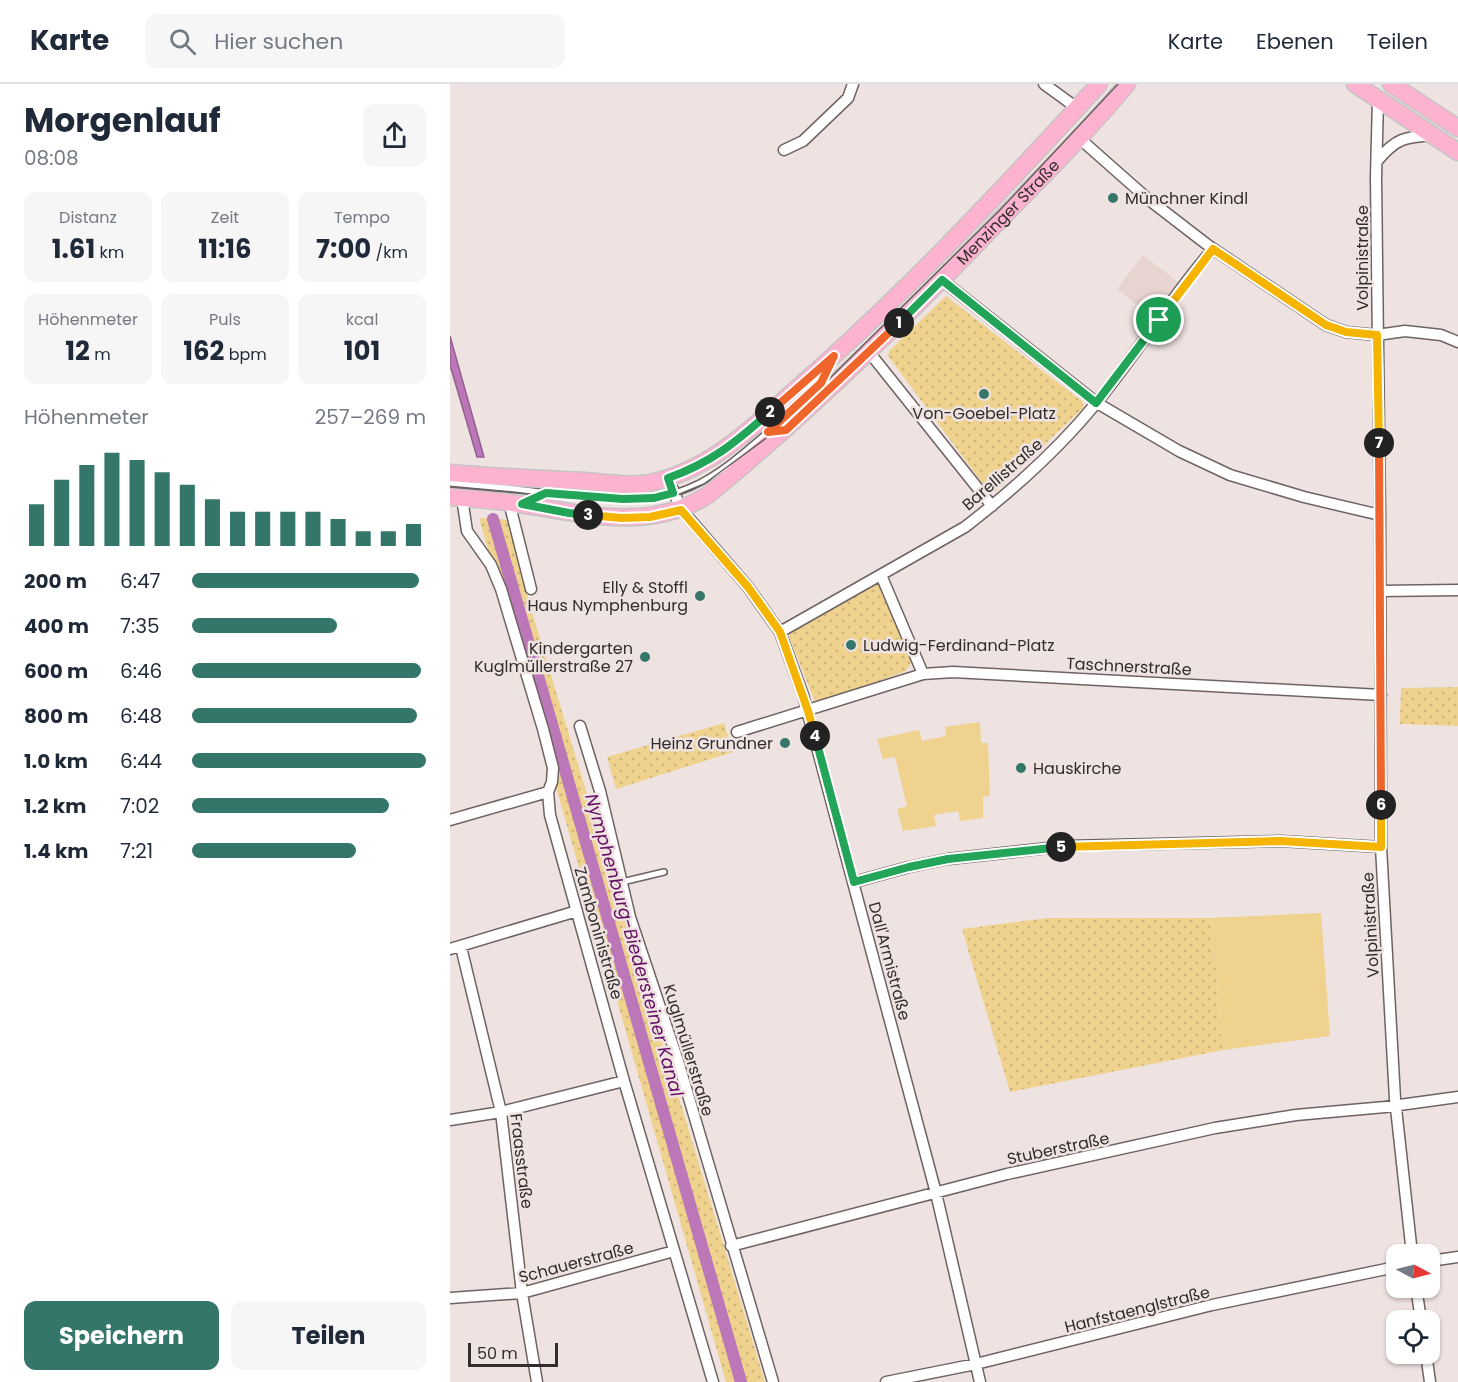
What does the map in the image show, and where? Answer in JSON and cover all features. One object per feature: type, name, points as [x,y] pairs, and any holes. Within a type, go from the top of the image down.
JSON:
[{"type":"main road","name":"Menzinger Straße","points":[[450,473],[651,483],[671,486],[690,470],[743,436],[834,356],[965,227],[1100,84]]},
{"type":"main road","name":"Menzinger Straße","points":[[456,497],[622,518],[650,517],[681,510],[708,495],[786,430],[869,352],[1079,138],[1127,84]]},
{"type":"main road","points":[[1355,84],[1458,152]]},
{"type":"main road","points":[[1391,84],[1458,128]]},
{"type":"street","points":[[784,150],[802,141],[848,98],[854,84]]},
{"type":"street","points":[[1044,84],[1077,108]]},
{"type":"street","name":"Volpinistraße","points":[[1378,99],[1377,335],[1381,847],[1396,1106],[1411,1244]]},
{"type":"street","points":[[1377,161],[1404,138],[1433,135]]},
{"type":"street","points":[[1079,138],[1148,199],[1213,249],[1326,325],[1346,332],[1377,335],[1405,331],[1441,334],[1458,342]]},
{"type":"street","name":"Barellistraße","points":[[780,632],[965,527],[992,506],[1045,459],[1096,403],[1213,249]]},
{"type":"street","points":[[942,280],[1096,403],[1179,451],[1230,475],[1380,515]]},
{"type":"street","points":[[869,352],[992,506]]},
{"type":"street","name":"Dall'Armistraße","points":[[671,486],[681,510],[748,587],[780,632],[808,711],[936,1192],[980,1382]]},
{"type":"street","name":"Zamboninistraße","points":[[456,497],[467,531],[491,565],[501,589],[539,717],[553,768],[552,782],[548,792],[550,815],[624,1081],[713,1382]]},
{"type":"street","points":[[515,503],[531,589]]},
{"type":"street","points":[[881,575],[923,674]]},
{"type":"street","points":[[1380,591],[1458,590]]},
{"type":"street","name":"Taschnerstraße","points":[[737,732],[923,674],[953,672],[1381,695]]},
{"type":"street","name":"Kuglmüllerstraße","points":[[580,726],[600,790],[630,917],[678,1061],[773,1382]]},
{"type":"street","points":[[450,820],[548,792]]},
{"type":"street","points":[[854,882],[948,859],[1067,846],[1281,841],[1381,847]]},
{"type":"street","points":[[456,948],[577,911]]},
{"type":"street","name":"Fraasstraße","points":[[456,948],[501,1112],[522,1293],[537,1382]]},
{"type":"street","points":[[450,1120],[501,1112],[624,1081]]},
{"type":"street","name":"Stuberstraße","points":[[731,1246],[1007,1174],[1215,1128],[1296,1115],[1396,1106],[1458,1097]]},
{"type":"street","name":"Schauerstraße","points":[[450,1298],[522,1293],[674,1251]]},
{"type":"street","points":[[1440,1260],[1458,1257]]},
{"type":"street","name":"Hanfstaenglstraße","points":[[886,1382],[976,1364],[1212,1305],[1386,1269]]},
{"type":"street","points":[[1428,1364],[1430,1382]]},
{"type":"lane","points":[[450,483],[601,498],[640,499],[671,486],[690,488],[768,432],[821,383],[834,356]]},
{"type":"lane","points":[[768,432],[786,430]]},
{"type":"lane","points":[[515,503],[546,493]]},
{"type":"lane","points":[[622,882],[664,872]]},
{"type":"shaded area","points":[[1143,255],[1178,282],[1151,316],[1117,289]]},
{"type":"shaded area","points":[[946,296],[1083,402],[1083,408],[995,492],[989,492],[888,356],[889,351]]},
{"type":"shaded area","points":[[450,336],[484,457],[477,457],[450,365]]},
{"type":"shaded area","points":[[479,518],[508,520],[528,599],[765,1382],[726,1382]]},
{"type":"shaded area","points":[[879,581],[913,659],[906,671],[816,704],[789,637],[792,630]]},
{"type":"shaded area","points":[[1458,687],[1458,726],[1400,724],[1401,688]]},
{"type":"shaded area","points":[[980,722],[981,743],[988,743],[990,796],[983,797],[983,818],[960,821],[958,811],[934,815],[936,826],[903,831],[897,809],[907,806],[895,757],[883,759],[877,739],[919,730],[922,741],[946,736],[945,727]]},
{"type":"shaded area","points":[[724,723],[733,752],[616,789],[607,757]]},
{"type":"shaded area","points":[[1321,913],[1330,1036],[1223,1050],[1211,918]]},
{"type":"shaded area","points":[[1048,918],[1211,918],[1223,1050],[1010,1092],[962,929]]},
{"type":"waterway","name":"Nymphenburg-Biedersteiner Kanal","points":[[493,519],[741,1382]]},
{"type":"tram line","points":[[450,487],[641,502],[675,496],[704,484],[765,439],[829,379],[999,211],[1118,84]]},
{"type":"place","name":"Münchner Kindl","points":[[1113,198]]},
{"type":"place","name":"Von-Goebel-Platz","points":[[984,394]]},
{"type":"place","name":"Elly & Stoffl Haus Nymphenburg","points":[[700,596]]},
{"type":"place","name":"Ludwig-Ferdinand-Platz","points":[[851,645]]},
{"type":"place","name":"Kindergarten Kuglmüllerstraße 27","points":[[645,657]]},
{"type":"place","name":"Heinz Grundner","points":[[785,743]]},
{"type":"place","name":"Hauskirche","points":[[1021,768]]},
{"type":"route","points":[[1213,249],[1326,325],[1346,332],[1377,335],[1381,847],[1281,841],[1067,846],[948,859],[854,882],[808,711],[780,632],[748,587],[681,510],[650,517],[622,518],[569,513],[522,504],[546,493],[640,499],[673,493],[668,478],[714,458],[743,436],[834,356],[817,388],[768,432],[786,430],[942,280],[1096,403],[1159,320],[1213,249]]}]
